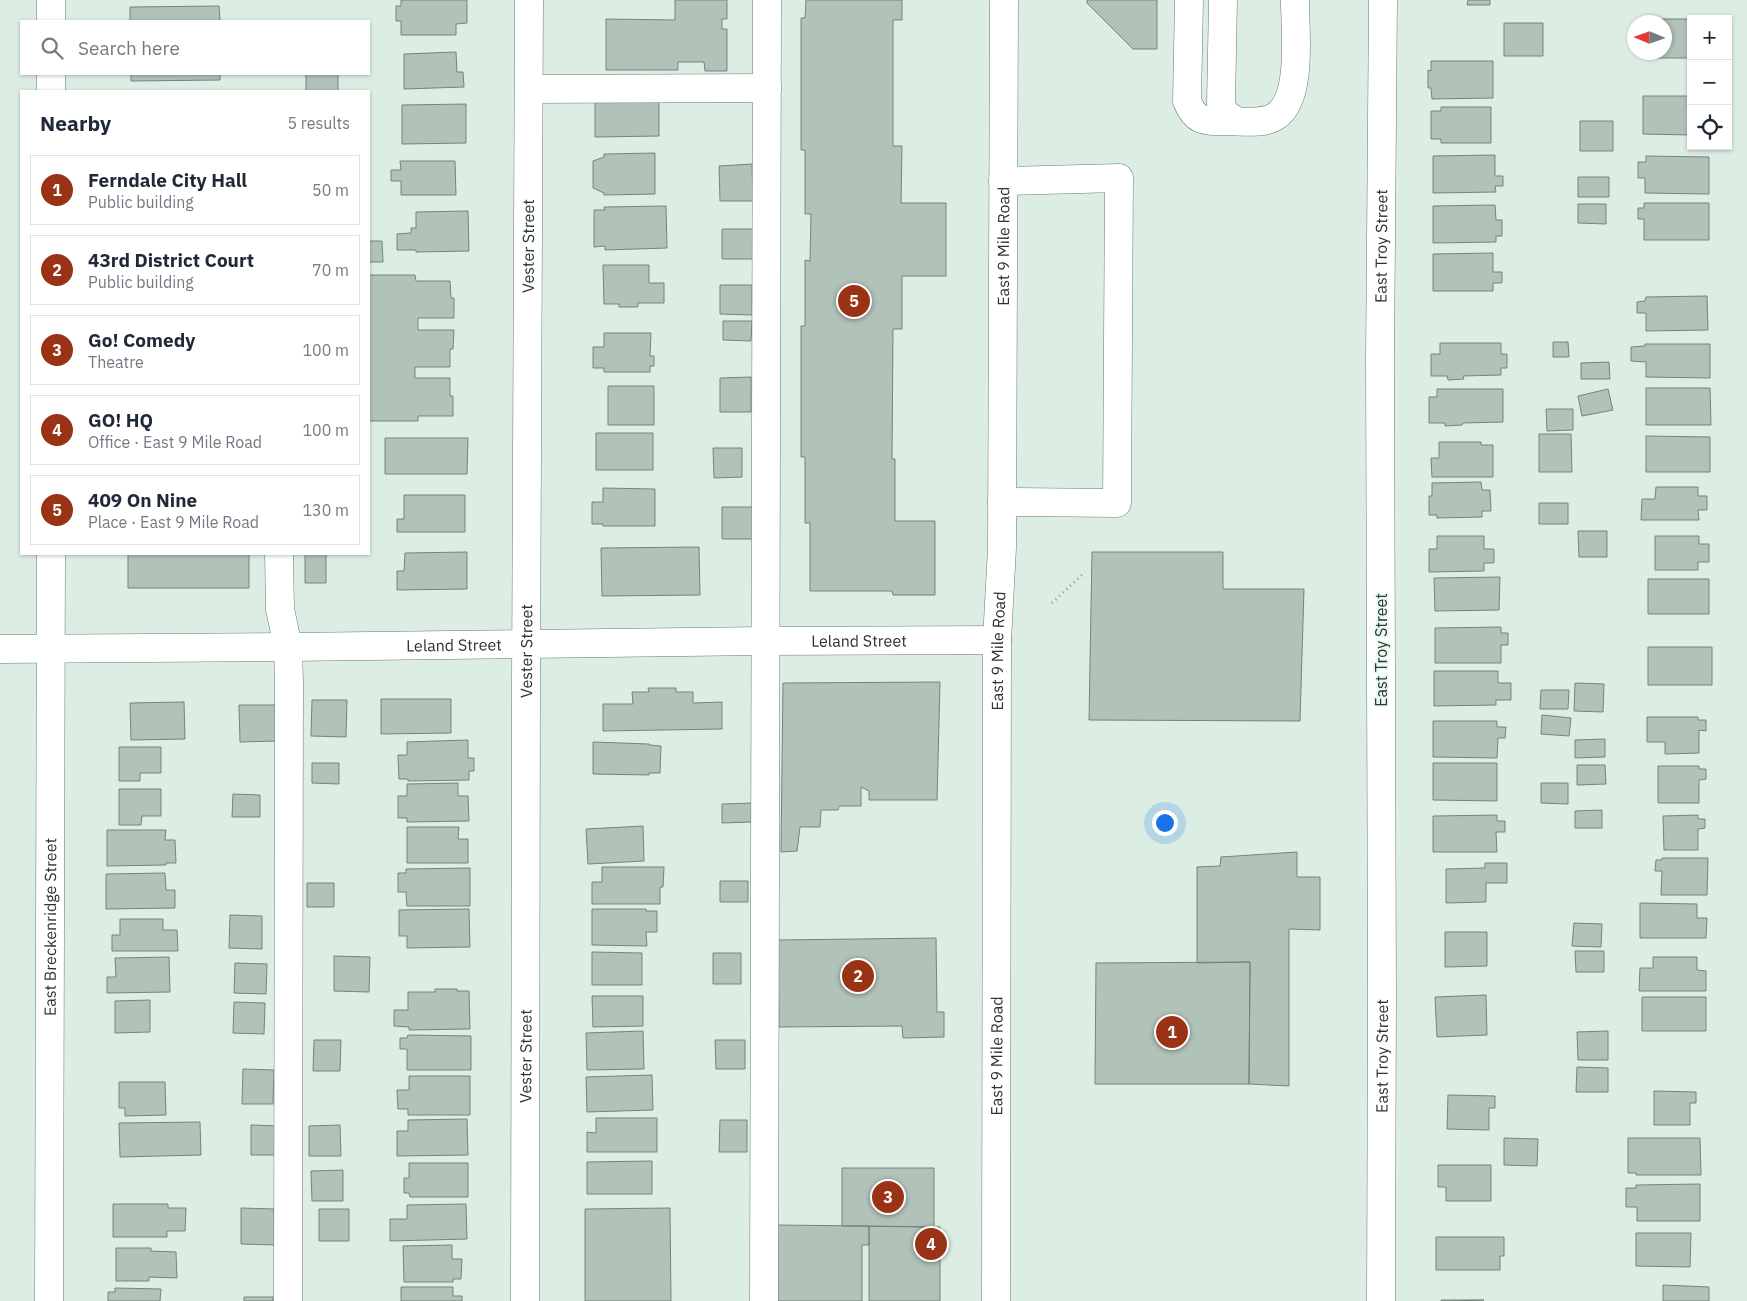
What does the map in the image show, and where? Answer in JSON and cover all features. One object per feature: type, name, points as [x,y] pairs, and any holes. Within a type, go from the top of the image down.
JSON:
[{"type":"street","points":[[51,0],[51,20]]},
{"type":"street","name":"Vester Street","points":[[525,1301],[529,0]]},
{"type":"street","points":[[764,1301],[767,0]]},
{"type":"street","name":"East 9 Mile Road","points":[[996,1301],[997,640],[1002,548],[1004,0]]},
{"type":"street","points":[[1189,0],[1187,101],[1191,111],[1200,118],[1210,121],[1262,121],[1275,117],[1286,106],[1292,92],[1295,77],[1295,0]]},
{"type":"street","points":[[1223,0],[1221,104],[1228,116],[1237,121]]},
{"type":"street","name":"East Troy Street","points":[[1380,1301],[1382,964],[1380,359],[1383,0]]},
{"type":"street","points":[[51,75],[51,90]]},
{"type":"street","points":[[529,89],[767,88]]},
{"type":"street","points":[[1002,502],[1117,503],[1120,178],[1004,181]]},
{"type":"street","name":"East Breckenridge Street","points":[[49,1301],[51,555]]},
{"type":"street","points":[[279,555],[280,609],[288,648],[289,692],[288,1301]]},
{"type":"street","name":"Leland Street","points":[[0,650],[997,640]]},
{"type":"path","points":[[1052,603],[1085,572]]},
{"type":"building","points":[[401,0],[467,0],[467,23],[456,24],[456,35],[401,35],[401,21],[396,21],[396,6],[401,6]]},
{"type":"building","points":[[675,0],[727,0],[727,19],[722,19],[722,29],[727,29],[727,71],[705,71],[704,62],[678,62],[678,70],[606,70],[606,19],[675,20]]},
{"type":"building","points":[[806,0],[902,0],[902,20],[893,20],[893,146],[902,146],[901,203],[946,203],[946,276],[902,276],[902,329],[893,329],[892,459],[895,459],[895,521],[935,521],[935,595],[893,595],[892,591],[810,591],[810,523],[805,523],[805,457],[801,457],[801,326],[805,326],[805,260],[810,261],[811,214],[805,214],[805,150],[801,150],[801,18],[805,18]]},
{"type":"building","points":[[1087,0],[1157,0],[1157,49],[1133,49],[1087,3]]},
{"type":"building","points":[[1468,0],[1490,0],[1490,5],[1467,5]]},
{"type":"building","points":[[219,6],[220,20],[130,20],[130,7]]},
{"type":"building","points":[[1672,19],[1687,19],[1687,58],[1672,58]]},
{"type":"building","points":[[1504,23],[1543,23],[1543,56],[1504,56]]},
{"type":"building","points":[[456,52],[457,72],[463,72],[464,87],[404,89],[404,54]]},
{"type":"building","points":[[1431,61],[1493,61],[1493,98],[1432,99],[1431,88],[1428,88],[1428,70],[1431,71]]},
{"type":"building","points":[[131,75],[220,75],[220,80],[131,81]]},
{"type":"building","points":[[306,75],[338,75],[338,90],[306,90]]},
{"type":"building","points":[[1643,96],[1687,96],[1687,135],[1643,134]]},
{"type":"building","points":[[659,101],[659,136],[595,137],[595,102]]},
{"type":"building","points":[[466,104],[466,143],[402,144],[402,105]]},
{"type":"building","points":[[1441,107],[1491,107],[1491,143],[1441,143],[1441,139],[1431,139],[1431,111],[1441,111]]},
{"type":"building","points":[[1580,121],[1613,121],[1613,151],[1580,151]]},
{"type":"building","points":[[655,153],[655,194],[604,195],[604,193],[593,188],[593,161],[604,157],[604,154]]},
{"type":"building","points":[[1495,155],[1495,176],[1503,176],[1503,186],[1495,186],[1496,192],[1433,193],[1433,156]]},
{"type":"building","points":[[1646,156],[1709,157],[1709,194],[1645,193],[1645,178],[1638,178],[1638,162],[1646,162]]},
{"type":"building","points":[[400,161],[455,161],[456,195],[401,195],[401,181],[391,181],[391,170],[401,170]]},
{"type":"building","points":[[752,164],[753,201],[720,201],[719,166]]},
{"type":"building","points":[[1578,177],[1609,177],[1609,197],[1578,197]]},
{"type":"building","points":[[1644,203],[1709,203],[1709,240],[1644,240],[1644,219],[1638,219],[1638,208],[1644,208]]},
{"type":"building","points":[[1578,204],[1606,204],[1606,224],[1578,223]]},
{"type":"building","points":[[1495,205],[1496,220],[1502,220],[1502,236],[1496,236],[1496,242],[1433,243],[1433,206]]},
{"type":"building","points":[[666,206],[667,248],[605,250],[605,246],[594,247],[594,210],[605,210],[604,207]]},
{"type":"building","points":[[468,211],[469,251],[416,252],[416,250],[397,250],[397,234],[411,233],[411,228],[416,228],[416,212]]},
{"type":"building","points":[[722,229],[754,229],[754,259],[722,259]]},
{"type":"building","points":[[370,241],[382,241],[383,262],[370,262]]},
{"type":"building","points":[[1493,253],[1493,272],[1502,272],[1502,283],[1493,283],[1493,291],[1433,291],[1433,254]]},
{"type":"building","points":[[603,265],[649,265],[649,283],[664,283],[664,303],[638,303],[638,307],[619,307],[619,304],[604,304]]},
{"type":"building","points":[[370,275],[415,275],[416,281],[450,281],[451,298],[454,298],[454,318],[418,318],[418,330],[454,330],[453,349],[450,349],[450,367],[415,367],[415,378],[450,378],[450,396],[453,396],[453,416],[418,416],[418,421],[370,421]]},
{"type":"building","points":[[720,285],[752,285],[752,315],[720,314]]},
{"type":"building","points":[[1707,296],[1708,330],[1646,331],[1646,313],[1637,313],[1637,302],[1645,301],[1646,297]]},
{"type":"building","points":[[723,321],[752,321],[751,341],[723,340]]},
{"type":"building","points":[[604,333],[651,333],[650,356],[654,356],[654,366],[650,366],[650,372],[604,372],[604,368],[593,368],[593,347],[604,347]]},
{"type":"building","points":[[1553,342],[1568,342],[1569,357],[1553,357]]},
{"type":"building","points":[[1440,343],[1501,343],[1501,354],[1507,354],[1507,368],[1501,368],[1501,375],[1463,376],[1464,379],[1448,380],[1447,376],[1431,376],[1431,354],[1440,354]]},
{"type":"building","points":[[1645,344],[1710,344],[1710,378],[1646,377],[1646,362],[1631,361],[1631,347],[1645,346]]},
{"type":"building","points":[[1609,362],[1610,379],[1581,379],[1581,363]]},
{"type":"building","points":[[751,377],[751,412],[720,412],[720,378]]},
{"type":"building","points":[[608,386],[654,386],[654,425],[608,425]]},
{"type":"building","points":[[1646,388],[1710,388],[1711,425],[1646,425]]},
{"type":"building","points":[[1437,389],[1503,389],[1503,422],[1463,423],[1462,425],[1445,426],[1445,423],[1429,423],[1429,397],[1437,397]]},
{"type":"building","points":[[1608,389],[1613,410],[1582,416],[1578,396]]},
{"type":"building","points":[[1546,409],[1573,409],[1573,430],[1547,431]]},
{"type":"building","points":[[596,433],[653,433],[653,470],[596,470]]},
{"type":"building","points":[[1539,434],[1571,434],[1572,472],[1539,472]]},
{"type":"building","points":[[1646,436],[1710,437],[1710,472],[1646,472]]},
{"type":"building","points":[[385,438],[468,438],[467,474],[385,474]]},
{"type":"building","points":[[1439,442],[1481,442],[1481,445],[1493,445],[1493,477],[1432,477],[1431,458],[1439,458]]},
{"type":"building","points":[[713,448],[742,448],[742,477],[714,478]]},
{"type":"building","points":[[1481,482],[1482,490],[1490,490],[1491,511],[1482,511],[1482,517],[1437,518],[1437,515],[1429,515],[1429,496],[1432,496],[1432,483]]},
{"type":"building","points":[[1656,487],[1698,487],[1698,496],[1707,496],[1707,510],[1698,510],[1699,520],[1641,520],[1642,499],[1655,499]]},
{"type":"building","points":[[603,488],[655,489],[655,526],[603,526],[603,524],[592,524],[592,502],[603,502]]},
{"type":"building","points":[[404,495],[465,495],[465,532],[397,532],[397,519],[404,519]]},
{"type":"building","points":[[1539,503],[1568,503],[1568,524],[1539,524]]},
{"type":"building","points":[[722,507],[754,507],[754,539],[722,539]]},
{"type":"building","points":[[1578,531],[1607,531],[1607,557],[1579,557]]},
{"type":"building","points":[[1437,536],[1484,536],[1484,549],[1494,549],[1494,563],[1484,563],[1484,571],[1429,572],[1429,549],[1437,549]]},
{"type":"building","points":[[1655,536],[1699,536],[1699,544],[1709,544],[1709,562],[1698,562],[1698,570],[1655,570]]},
{"type":"building","points":[[699,547],[700,595],[602,596],[601,548]]},
{"type":"building","points":[[467,552],[467,589],[397,590],[397,571],[404,571],[405,553]]},
{"type":"building","points":[[1092,552],[1223,552],[1223,589],[1304,589],[1300,721],[1089,720]]},
{"type":"building","points":[[128,555],[249,555],[249,588],[128,588]]},
{"type":"building","points":[[305,555],[326,555],[326,583],[305,583]]},
{"type":"building","points":[[1500,577],[1499,610],[1435,611],[1434,578]]},
{"type":"building","points":[[1648,579],[1709,579],[1709,614],[1648,614]]},
{"type":"building","points":[[1501,627],[1501,633],[1508,633],[1508,645],[1501,645],[1501,663],[1435,663],[1435,628]]},
{"type":"building","points":[[1648,647],[1712,647],[1712,685],[1648,685]]},
{"type":"building","points":[[1434,671],[1498,671],[1498,683],[1511,683],[1511,700],[1496,700],[1496,705],[1434,706]]},
{"type":"building","points":[[940,682],[937,800],[869,800],[869,791],[861,787],[861,806],[839,806],[838,810],[821,810],[820,827],[800,827],[797,851],[781,852],[783,683]]},
{"type":"building","points":[[1575,683],[1604,684],[1603,712],[1574,711]]},
{"type":"building","points":[[648,688],[676,688],[676,692],[693,692],[693,703],[722,702],[722,729],[603,731],[603,704],[633,704],[632,692],[649,692]]},
{"type":"building","points":[[1541,690],[1569,690],[1568,709],[1540,709]]},
{"type":"building","points":[[381,699],[451,699],[451,733],[381,734]]},
{"type":"building","points":[[312,700],[347,700],[346,737],[311,736]]},
{"type":"building","points":[[184,702],[185,739],[131,740],[130,703]]},
{"type":"building","points":[[239,705],[277,705],[277,741],[240,742]]},
{"type":"building","points":[[1542,715],[1571,718],[1569,736],[1541,734]]},
{"type":"building","points":[[1647,717],[1698,717],[1698,720],[1706,720],[1706,731],[1699,730],[1699,753],[1665,754],[1665,742],[1647,742]]},
{"type":"building","points":[[1433,721],[1497,721],[1497,727],[1506,727],[1505,738],[1498,738],[1497,758],[1433,757]]},
{"type":"building","points":[[1605,739],[1605,757],[1575,758],[1575,740]]},
{"type":"building","points":[[468,740],[468,758],[474,758],[474,771],[469,771],[469,780],[408,781],[408,779],[399,779],[398,755],[407,755],[407,742]]},
{"type":"building","points":[[593,742],[661,746],[660,773],[649,773],[649,775],[593,774]]},
{"type":"building","points":[[119,747],[161,747],[161,773],[140,773],[140,781],[119,781]]},
{"type":"building","points":[[312,763],[339,763],[339,784],[312,783]]},
{"type":"building","points":[[1433,763],[1497,763],[1497,801],[1433,800]]},
{"type":"building","points":[[1577,765],[1605,765],[1606,784],[1577,785]]},
{"type":"building","points":[[1658,766],[1699,766],[1699,769],[1706,769],[1706,779],[1699,780],[1699,803],[1658,803]]},
{"type":"building","points":[[458,783],[458,796],[468,796],[469,821],[407,822],[407,818],[398,818],[398,796],[407,796],[407,784]]},
{"type":"building","points":[[1541,783],[1568,783],[1568,804],[1541,803]]},
{"type":"building","points":[[119,789],[161,789],[161,816],[142,816],[141,825],[119,825]]},
{"type":"building","points":[[233,794],[260,795],[260,817],[232,817]]},
{"type":"building","points":[[752,803],[752,822],[722,823],[722,804]]},
{"type":"building","points":[[1602,810],[1602,828],[1575,828],[1575,811]]},
{"type":"building","points":[[1497,815],[1497,821],[1505,821],[1505,832],[1496,832],[1497,852],[1433,852],[1433,816]]},
{"type":"building","points":[[1698,815],[1698,819],[1705,819],[1705,828],[1698,829],[1698,850],[1664,850],[1663,816]]},
{"type":"building","points":[[643,826],[644,861],[588,864],[586,829]]},
{"type":"building","points":[[407,827],[459,827],[458,839],[468,839],[468,863],[407,863]]},
{"type":"building","points":[[107,830],[166,830],[165,840],[175,840],[176,863],[166,863],[166,865],[107,866]]},
{"type":"building","points":[[1297,852],[1297,877],[1320,877],[1320,930],[1289,929],[1289,1086],[1249,1084],[1250,962],[1197,963],[1197,867],[1220,866],[1221,857]]},
{"type":"building","points":[[1662,858],[1708,858],[1707,895],[1661,895],[1662,871],[1655,871],[1656,860],[1662,860]]},
{"type":"building","points":[[1485,863],[1507,863],[1507,883],[1486,883],[1486,902],[1446,903],[1446,869],[1485,868]]},
{"type":"building","points":[[602,867],[664,867],[663,887],[660,887],[660,904],[592,904],[592,882],[602,882]]},
{"type":"building","points":[[470,868],[470,906],[407,906],[406,892],[398,892],[398,873],[406,873],[406,869]]},
{"type":"building","points":[[165,873],[166,890],[175,890],[175,908],[106,909],[106,874]]},
{"type":"building","points":[[720,881],[748,881],[748,902],[720,902]]},
{"type":"building","points":[[307,883],[334,883],[334,907],[307,907]]},
{"type":"building","points":[[1640,903],[1697,904],[1697,918],[1707,918],[1706,938],[1640,938]]},
{"type":"building","points":[[469,909],[470,947],[407,948],[407,936],[399,936],[399,910]]},
{"type":"building","points":[[592,909],[646,909],[646,911],[657,911],[657,932],[646,932],[647,946],[592,945]]},
{"type":"building","points":[[230,915],[262,916],[262,949],[229,948]]},
{"type":"building","points":[[120,919],[163,919],[163,930],[177,930],[178,951],[112,951],[112,935],[120,935]]},
{"type":"building","points":[[1574,923],[1602,924],[1601,947],[1572,946]]},
{"type":"building","points":[[1445,932],[1487,932],[1487,966],[1445,967]]},
{"type":"building","points":[[936,938],[937,1012],[944,1012],[944,1037],[903,1038],[902,1026],[779,1027],[778,940]]},
{"type":"building","points":[[1575,951],[1604,951],[1604,972],[1576,972]]},
{"type":"building","points":[[592,952],[642,953],[642,985],[592,985]]},
{"type":"building","points":[[713,953],[741,953],[741,984],[713,984]]},
{"type":"building","points":[[334,956],[370,957],[369,992],[334,991]]},
{"type":"building","points":[[169,957],[170,992],[107,993],[107,977],[116,977],[115,958]]},
{"type":"building","points":[[1653,957],[1697,957],[1697,970],[1706,971],[1706,991],[1639,991],[1640,968],[1653,968]]},
{"type":"building","points":[[1250,962],[1249,1084],[1095,1084],[1096,963]]},
{"type":"building","points":[[235,963],[267,964],[266,994],[234,993]]},
{"type":"building","points":[[435,989],[469,991],[470,1029],[409,1030],[409,1027],[394,1026],[394,1010],[408,1010],[408,992],[435,992]]},
{"type":"building","points":[[1486,995],[1487,1035],[1437,1037],[1435,997]]},
{"type":"building","points":[[592,996],[643,996],[643,1026],[593,1027]]},
{"type":"building","points":[[1642,997],[1706,997],[1706,1031],[1642,1031]]},
{"type":"building","points":[[150,1000],[150,1032],[115,1033],[115,1001]]},
{"type":"building","points":[[234,1002],[265,1003],[264,1034],[233,1033]]},
{"type":"building","points":[[643,1031],[644,1069],[587,1070],[586,1033]]},
{"type":"building","points":[[1608,1031],[1608,1060],[1578,1060],[1577,1032]]},
{"type":"building","points":[[408,1035],[471,1036],[471,1070],[407,1070],[407,1049],[400,1049],[400,1038],[407,1038]]},
{"type":"building","points":[[314,1040],[341,1040],[340,1071],[313,1071]]},
{"type":"building","points":[[715,1040],[745,1040],[745,1069],[716,1069]]},
{"type":"building","points":[[1577,1067],[1608,1068],[1608,1092],[1576,1092]]},
{"type":"building","points":[[243,1069],[274,1070],[273,1104],[242,1104]]},
{"type":"building","points":[[652,1075],[653,1110],[587,1112],[586,1077]]},
{"type":"building","points":[[409,1076],[470,1076],[470,1115],[408,1115],[408,1109],[398,1109],[397,1090],[409,1090]]},
{"type":"building","points":[[119,1082],[165,1082],[166,1115],[125,1116],[125,1108],[119,1108]]},
{"type":"building","points":[[1654,1091],[1696,1092],[1696,1103],[1690,1103],[1690,1125],[1654,1125]]},
{"type":"building","points":[[1448,1095],[1495,1096],[1495,1108],[1489,1108],[1489,1130],[1447,1129]]},
{"type":"building","points":[[596,1118],[657,1118],[657,1152],[587,1152],[587,1132],[596,1133]]},
{"type":"building","points":[[467,1119],[468,1155],[397,1156],[397,1131],[408,1131],[408,1120]]},
{"type":"building","points":[[720,1120],[747,1120],[747,1152],[719,1152]]},
{"type":"building","points":[[200,1122],[201,1155],[120,1157],[119,1123]]},
{"type":"building","points":[[251,1125],[279,1126],[278,1155],[251,1155]]},
{"type":"building","points":[[340,1125],[341,1156],[309,1156],[309,1126]]},
{"type":"building","points":[[1504,1138],[1538,1139],[1537,1166],[1504,1165]]},
{"type":"building","points":[[1628,1138],[1700,1138],[1701,1175],[1636,1175],[1636,1173],[1628,1173]]},
{"type":"building","points":[[652,1161],[652,1194],[587,1194],[587,1162]]},
{"type":"building","points":[[409,1163],[468,1163],[468,1197],[410,1197],[409,1193],[404,1193],[404,1178],[409,1178]]},
{"type":"building","points":[[1438,1165],[1491,1165],[1491,1201],[1446,1201],[1446,1187],[1438,1187]]},
{"type":"building","points":[[842,1168],[934,1168],[934,1227],[842,1226]]},
{"type":"building","points":[[343,1170],[343,1201],[312,1201],[311,1171]]},
{"type":"building","points":[[1700,1184],[1700,1221],[1637,1221],[1637,1207],[1626,1207],[1626,1188],[1636,1188],[1636,1185]]},
{"type":"building","points":[[113,1204],[168,1204],[168,1208],[186,1208],[185,1231],[167,1231],[167,1237],[113,1237]]},
{"type":"building","points":[[466,1204],[467,1239],[390,1241],[390,1219],[407,1219],[407,1205]]},
{"type":"building","points":[[241,1208],[274,1209],[275,1245],[241,1244]]},
{"type":"building","points":[[670,1208],[671,1301],[585,1301],[585,1209]]},
{"type":"building","points":[[319,1209],[349,1209],[349,1241],[319,1241]]},
{"type":"building","points":[[776,1225],[869,1226],[869,1245],[862,1245],[862,1301],[777,1301]]},
{"type":"building","points":[[869,1226],[940,1227],[940,1301],[869,1301]]},
{"type":"building","points":[[1636,1233],[1691,1233],[1690,1267],[1636,1266]]},
{"type":"building","points":[[1436,1237],[1504,1237],[1504,1256],[1500,1256],[1500,1270],[1436,1270]]},
{"type":"building","points":[[452,1245],[452,1259],[462,1259],[461,1279],[453,1279],[453,1282],[404,1282],[403,1246]]},
{"type":"building","points":[[116,1248],[151,1248],[151,1251],[176,1252],[177,1278],[149,1277],[149,1281],[116,1281]]},
{"type":"building","points":[[1663,1285],[1709,1287],[1709,1301],[1663,1301]]},
{"type":"building","points":[[401,1287],[453,1287],[453,1296],[462,1296],[462,1301],[401,1301]]},
{"type":"building","points":[[115,1288],[161,1289],[160,1301],[108,1301],[108,1292],[115,1292]]},
{"type":"building","points":[[244,1297],[273,1297],[273,1301],[244,1301]]},
{"type":"building","points":[[1441,1300],[1484,1300],[1441,1301]]},
{"type":"place","name":"409 On Nine","points":[[854,301]]},
{"type":"place","name":"43rd District Court","points":[[858,976]]},
{"type":"place","name":"Ferndale City Hall","points":[[1172,1032]]},
{"type":"place","name":"Go! Comedy","points":[[888,1197]]},
{"type":"place","name":"GO! HQ","points":[[931,1244]]}]
